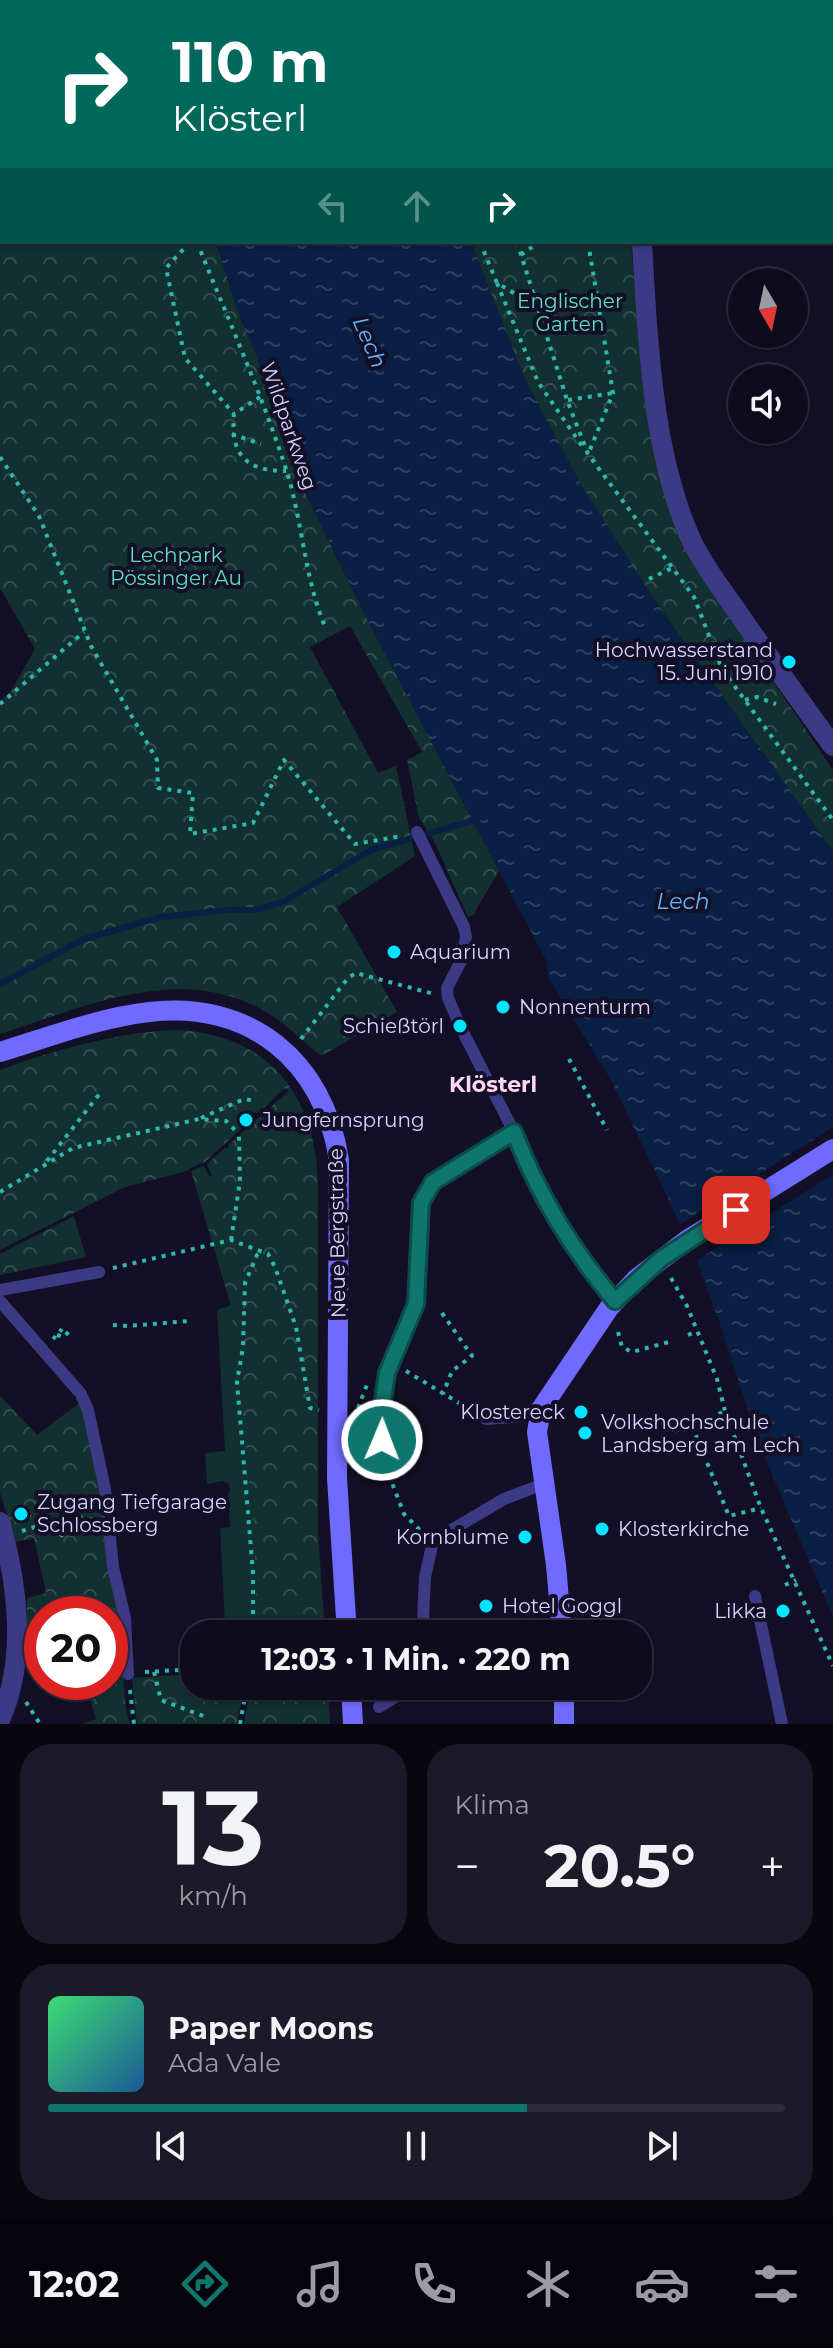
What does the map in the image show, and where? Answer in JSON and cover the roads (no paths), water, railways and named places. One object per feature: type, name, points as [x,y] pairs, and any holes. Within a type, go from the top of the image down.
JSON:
[{"type":"main road","name":"Neue Bergstraße","points":[[0,1052],[131,1014],[191,1011],[231,1019],[268,1037],[310,1078],[330,1117],[339,1160],[337,1478],[346,1620]]},
{"type":"main road","points":[[561,1620],[546,1483],[537,1432],[538,1415],[612,1304],[636,1279],[687,1240],[833,1149]]},
{"type":"main road","points":[[352,1700],[353,1724]]},
{"type":"main road","points":[[564,1700],[564,1724]]},
{"type":"street","points":[[642,244],[645,319],[654,395],[668,464],[689,535],[727,596],[833,746]]},
{"type":"street","points":[[0,1720],[12,1681],[16,1641],[7,1525]]},
{"type":"lane","points":[[418,837],[464,927],[465,948],[449,983],[448,998],[546,1205],[612,1304]]},
{"type":"lane","points":[[385,1462],[381,1414],[392,1362],[416,1304],[419,1210],[430,1186],[455,1166],[514,1132]]},
{"type":"lane","points":[[0,1290],[99,1272]]},
{"type":"lane","points":[[0,1301],[85,1402],[105,1489],[113,1567],[120,1596]]},
{"type":"lane","points":[[486,1419],[538,1415]]},
{"type":"lane","points":[[423,1620],[425,1577],[433,1541],[504,1499],[546,1483]]},
{"type":"lane","points":[[755,1596],[782,1724]]},
{"type":"lane","points":[[379,1707],[390,1700]]},
{"type":"water","name":"Lech","points":[[217,244],[472,244],[525,379],[582,486],[656,602],[833,851],[833,1617],[761,1449],[693,1250],[611,1080],[548,977],[547,962],[369,623],[296,473],[257,357],[238,312]]},
{"type":"waterway","points":[[0,984],[84,939],[161,917],[255,910],[283,902],[371,850],[478,819]]},
{"type":"place","name":"Hochwasserstand 15. Juni 1910","points":[[789,662]]},
{"type":"place","name":"Aquarium","points":[[394,952]]},
{"type":"place","name":"Nonnenturm","points":[[503,1007]]},
{"type":"place","name":"Schießtörl","points":[[460,1026]]},
{"type":"place","name":"Jungfernsprung","points":[[246,1120]]},
{"type":"place","name":"Klostereck","points":[[581,1412]]},
{"type":"place","name":"Volkshochschule Landsberg am Lech","points":[[585,1433]]},
{"type":"place","name":"Zugang Tiefgarage Schlossberg","points":[[21,1514]]},
{"type":"place","name":"Klosterkirche","points":[[602,1529]]},
{"type":"place","name":"Kornblume","points":[[525,1537]]},
{"type":"place","name":"Hotel Goggl","points":[[486,1606]]},
{"type":"place","name":"Likka","points":[[783,1611]]},
{"type":"district","name":"Klösterl","points":[[493,1084]]},
{"type":"park label","name":"Englischer Garten","points":[[570,312]]},
{"type":"park label","name":"Lechpark Pössinger Au","points":[[176,566]]}]
